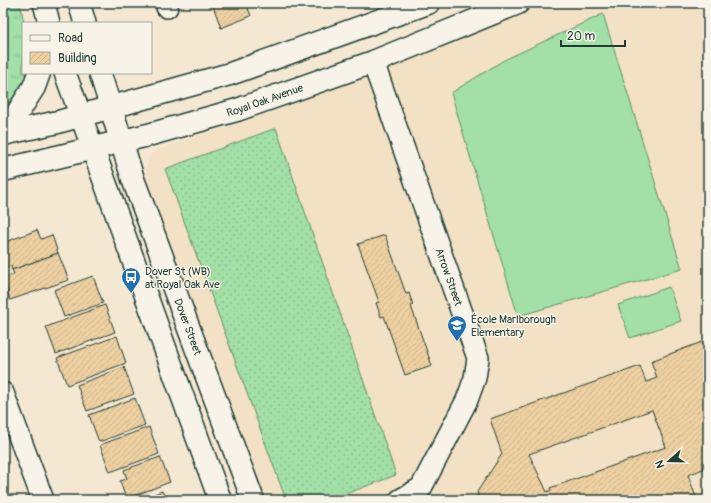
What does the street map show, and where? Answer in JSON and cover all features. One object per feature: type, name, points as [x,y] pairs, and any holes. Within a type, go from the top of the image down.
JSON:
[{"type":"main road","points":[[3,134],[111,108],[230,74],[428,3]]},
{"type":"main road","name":"Royal Oak Avenue","points":[[3,170],[122,142],[237,110],[373,62],[518,3]]},
{"type":"main road","points":[[3,134],[34,87],[39,74]]},
{"type":"main road","name":"Dover Street","points":[[111,108],[133,178],[253,500]]},
{"type":"main road","points":[[93,149],[220,500]]},
{"type":"street","points":[[44,3],[49,22]]},
{"type":"street","points":[[80,3],[85,22]]},
{"type":"street","name":"Arrow Street","points":[[373,62],[478,358],[475,378],[466,400],[421,488],[400,500]]},
{"type":"street","points":[[65,74],[93,149]]},
{"type":"street","points":[[100,74],[111,108]]},
{"type":"street","points":[[3,393],[43,500]]},
{"type":"shaded area","name":"École Marlborough Elementary","points":[[547,3],[708,3],[708,500],[264,500],[148,184],[146,169],[150,155],[159,149],[250,120],[392,66]]},
{"type":"green space","points":[[3,3],[20,3],[24,22],[22,22],[22,74],[29,74],[19,92],[3,106]]},
{"type":"green space","points":[[603,14],[682,269],[518,316],[451,93],[504,60]]},
{"type":"green space","points":[[276,128],[396,475],[330,500],[286,500],[165,169]]},
{"type":"green space","points":[[669,287],[681,321],[630,338],[618,305]]},
{"type":"building","points":[[212,3],[246,3],[251,16],[221,28]]},
{"type":"building","points":[[37,230],[41,239],[52,235],[58,253],[12,270],[11,266],[3,269],[3,243]]},
{"type":"building","points":[[385,235],[406,294],[409,293],[413,305],[411,306],[432,366],[405,375],[384,316],[381,317],[376,303],[379,302],[358,244]]},
{"type":"building","points":[[58,253],[69,280],[10,300],[3,278],[14,274],[12,270]]},
{"type":"building","points":[[93,276],[103,303],[64,317],[54,290]]},
{"type":"building","points":[[105,305],[115,332],[56,354],[46,327]]},
{"type":"building","points":[[117,336],[126,363],[67,385],[57,358]]},
{"type":"building","points":[[702,342],[708,347],[708,467],[688,475],[697,500],[479,500],[477,492],[502,454],[490,419],[640,366],[646,382],[657,378],[651,361]],"holes":[[[652,410],[666,447],[550,488],[551,490],[547,492],[529,454]]]},
{"type":"building","points":[[124,367],[134,394],[87,411],[77,385]]},
{"type":"building","points":[[135,398],[145,425],[99,442],[89,415]]},
{"type":"building","points":[[149,427],[159,454],[110,472],[100,445]]},
{"type":"building","points":[[160,457],[170,482],[126,499],[120,481],[127,479],[124,470]]},
{"type":"building","points":[[162,491],[166,500],[139,500]]},
{"type":"place","name":"Dover St (WB) at Royal Oak Ave","points":[[131,294]]},
{"type":"place","name":"École Marlborough Elementary","points":[[457,342]]}]
